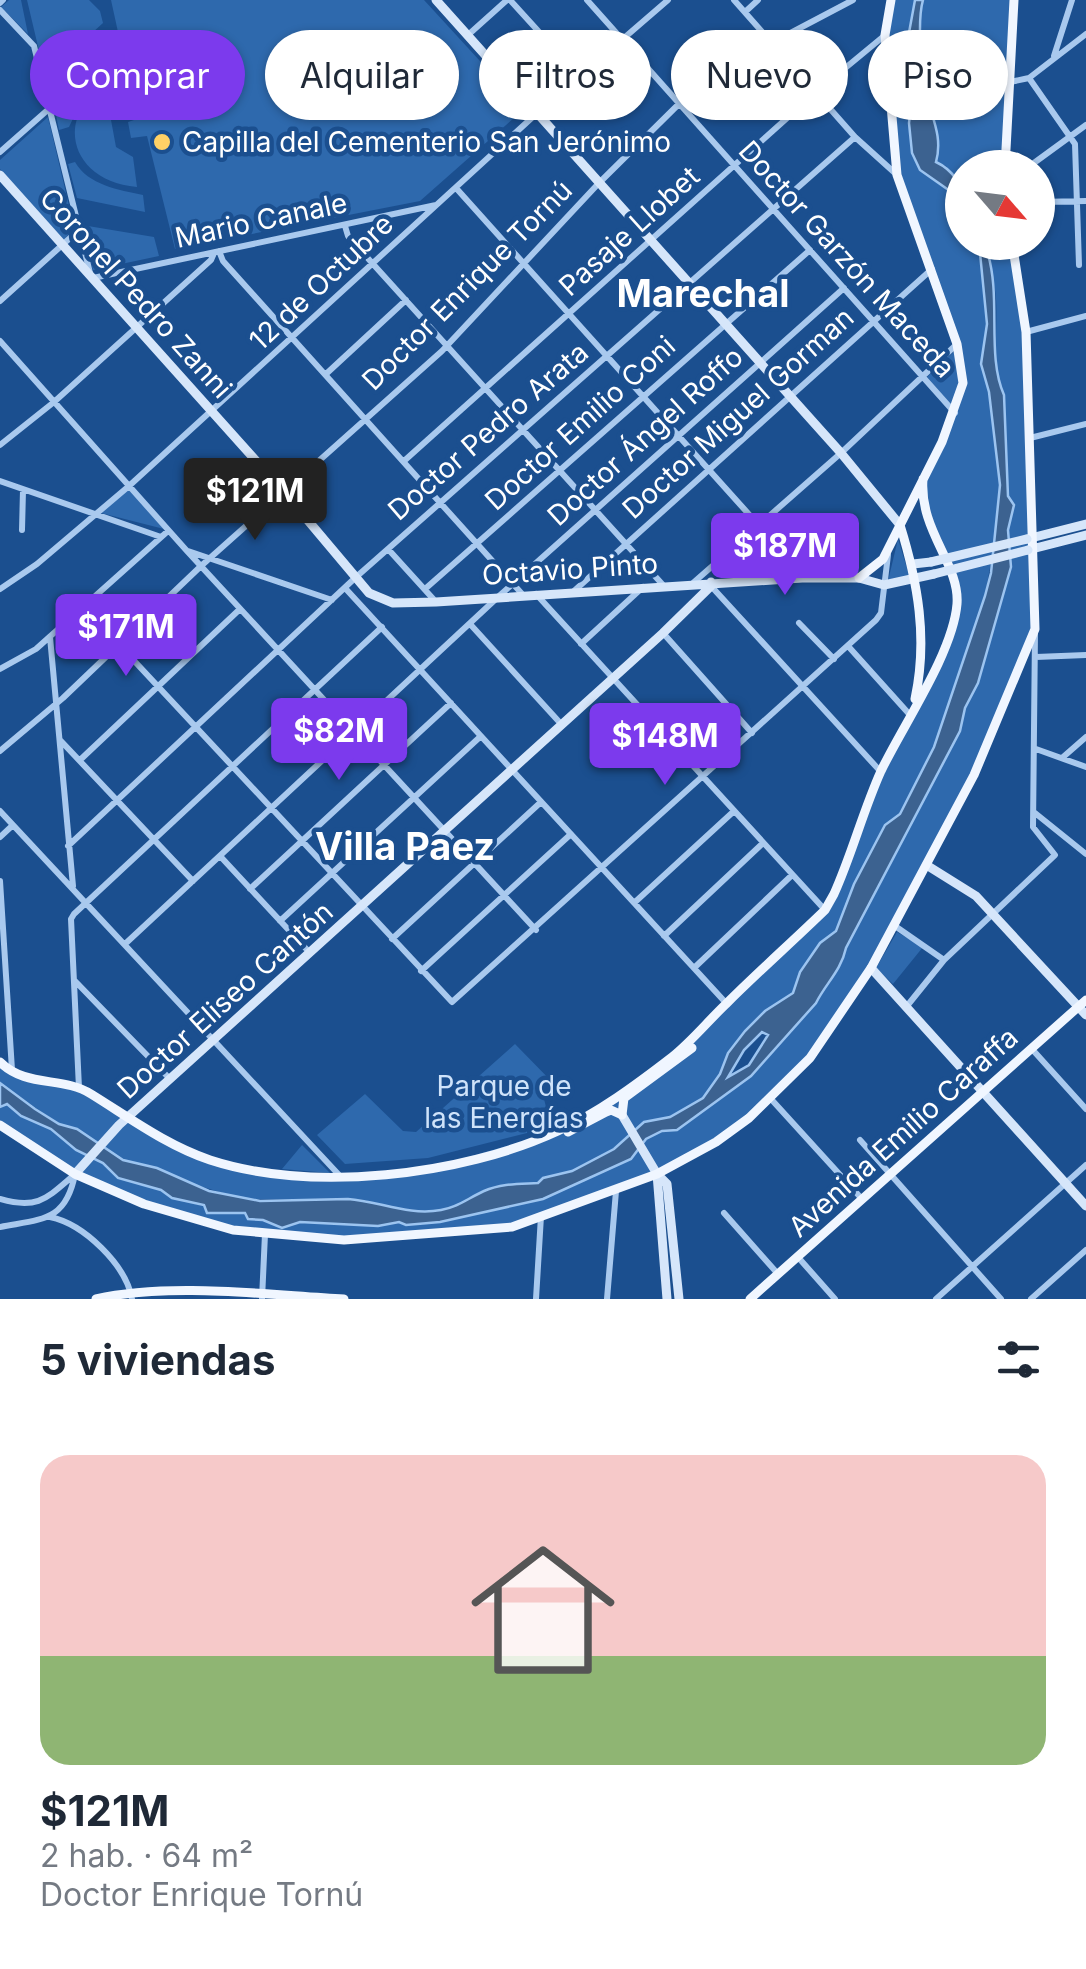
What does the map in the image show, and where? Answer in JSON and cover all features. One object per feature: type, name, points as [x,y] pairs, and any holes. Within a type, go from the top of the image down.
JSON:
[{"type":"main road","points":[[436,0],[479,48]]},
{"type":"main road","points":[[1006,150],[1014,0]]},
{"type":"main road","points":[[885,30],[887,3]]},
{"type":"main road","points":[[541,120],[726,324],[900,525],[916,580],[921,656],[912,710]]},
{"type":"main road","points":[[859,578],[876,568],[900,525],[955,413],[964,376],[932,268],[897,175],[892,120]]},
{"type":"main road","name":"Coronel Pedro Zanni","points":[[0,175],[284,492],[355,578]]},
{"type":"main road","points":[[0,1125],[77,1171],[155,1208],[232,1230],[364,1240],[512,1227],[616,1192],[731,1132],[771,1099],[832,1028],[895,926],[978,767],[1035,629],[1026,332],[1015,260]]},
{"type":"main road","points":[[532,1142],[611,1100],[668,1060],[825,910],[881,772],[934,673],[956,609],[954,582],[922,506],[922,480]]},
{"type":"main road","points":[[1031,544],[1086,524]]},
{"type":"main road","points":[[913,564],[933,568],[1086,535]]},
{"type":"main road","name":"Octavio Pinto","points":[[355,578],[369,593],[384,601],[436,602],[802,578],[859,578],[884,584],[916,580],[933,568]]},
{"type":"main road","name":"Doctor Eliseo Cantón","points":[[77,1171],[124,1121],[663,633],[711,584]]},
{"type":"main road","points":[[928,866],[969,891],[1083,1007]]},
{"type":"main road","points":[[871,968],[1086,1206]]},
{"type":"main road","points":[[678,1299],[667,1184],[621,1114],[624,1098],[680,1059],[734,1004],[738,993]]},
{"type":"main road","name":"Avenida Emilio Caraffa","points":[[750,1299],[1031,1048],[1083,1007]]},
{"type":"main road","points":[[0,1062],[12,1073],[79,1088],[124,1121],[175,1146],[210,1160],[274,1174],[340,1176],[429,1168],[558,1136],[606,1112],[621,1114]]},
{"type":"main road","points":[[655,1171],[667,1299]]},
{"type":"main road","points":[[96,1299],[344,1299]]},
{"type":"street","points":[[468,35],[509,0],[537,30]]},
{"type":"street","name":"Doctor Garzón Maceda","points":[[587,0],[613,30]]},
{"type":"street","name":"12 de Octubre","points":[[634,30],[668,0]]},
{"type":"street","points":[[734,0],[760,30]]},
{"type":"street","points":[[745,12],[758,0]]},
{"type":"street","name":"Doctor Enrique Tornú","points":[[798,30],[853,0]]},
{"type":"street","points":[[1052,59],[1072,0]]},
{"type":"street","points":[[1,4],[30,41]]},
{"type":"street","points":[[1010,82],[1029,78],[1086,34]]},
{"type":"street","name":"Pasaje Llobet","points":[[848,66],[868,49]]},
{"type":"street","name":"Doctor Garzón Maceda","points":[[651,73],[671,95]]},
{"type":"street","points":[[1029,78],[1074,144],[1079,265]]},
{"type":"street","name":"Doctor Enrique Tornú","points":[[0,751],[446,345],[671,110]]},
{"type":"street","points":[[0,152],[36,120]]},
{"type":"street","points":[[53,120],[92,278]]},
{"type":"street","name":"12 de Octubre","points":[[0,589],[37,564],[129,486],[530,120]]},
{"type":"street","name":"Doctor Garzón Maceda","points":[[693,120],[955,413]]},
{"type":"street","name":"Pasaje Llobet","points":[[404,461],[785,120]]},
{"type":"street","points":[[840,120],[897,175]]},
{"type":"street","points":[[1051,150],[1086,125]]},
{"type":"street","points":[[1070,136],[1086,139]]},
{"type":"street","name":"Doctor Pedro Arata","points":[[68,846],[355,578],[855,137]]},
{"type":"street","points":[[456,188],[802,578]]},
{"type":"street","points":[[1055,202],[1086,200]]},
{"type":"street","name":"Mario Canale","points":[[92,278],[438,205]]},
{"type":"street","points":[[345,226],[348,236],[662,585]]},
{"type":"street","points":[[0,301],[80,228]]},
{"type":"street","name":"Doctor Emilio Coni","points":[[424,589],[810,250]]},
{"type":"street","points":[[0,445],[54,402],[217,252],[523,595]]},
{"type":"street","name":"Doctor Miguel Gorman","points":[[574,590],[932,268]]},
{"type":"street","name":"Doctor Ángel Roffo","points":[[126,944],[498,597],[844,288]]},
{"type":"street","points":[[326,374],[406,300]]},
{"type":"street","points":[[1026,332],[1086,316]]},
{"type":"street","points":[[0,342],[536,930]]},
{"type":"street","points":[[693,583],[957,344]]},
{"type":"street","points":[[1030,438],[1086,424]]},
{"type":"street","points":[[0,481],[161,537]]},
{"type":"street","points":[[22,530],[23,490]]},
{"type":"street","points":[[0,669],[50,638],[168,530]]},
{"type":"street","points":[[84,607],[452,1002],[536,930],[881,613],[890,544]]},
{"type":"street","points":[[388,549],[436,602]]},
{"type":"street","points":[[187,551],[332,600]]},
{"type":"street","points":[[711,584],[881,772]]},
{"type":"street","points":[[581,644],[644,586]]},
{"type":"street","points":[[345,588],[726,1004]]},
{"type":"street","points":[[536,594],[825,910]]},
{"type":"street","points":[[80,760],[240,609]]},
{"type":"street","points":[[800,623],[834,659]]},
{"type":"street","points":[[470,624],[562,725]]},
{"type":"street","points":[[79,1088],[71,919],[382,627]]},
{"type":"street","points":[[907,1006],[944,960],[1054,858],[1055,852],[1034,830],[1035,629]]},
{"type":"street","points":[[663,633],[752,734]]},
{"type":"street","points":[[50,638],[73,887]]},
{"type":"street","points":[[848,646],[912,710]]},
{"type":"street","points":[[1036,657],[1086,656]]},
{"type":"street","points":[[250,889],[451,703]]},
{"type":"street","points":[[280,921],[481,736]]},
{"type":"street","points":[[1062,758],[1086,737]]},
{"type":"street","points":[[60,739],[193,881]]},
{"type":"street","points":[[1036,749],[1086,767]]},
{"type":"street","points":[[392,939],[541,802]]},
{"type":"street","points":[[0,812],[340,1176]]},
{"type":"street","points":[[634,903],[733,812]]},
{"type":"street","points":[[1034,812],[1086,854]]},
{"type":"street","points":[[0,837],[13,826]]},
{"type":"street","points":[[421,971],[571,834]]},
{"type":"street","points":[[664,936],[762,844]]},
{"type":"street","points":[[220,856],[311,954]]},
{"type":"street","points":[[693,968],[791,876]]},
{"type":"street","points":[[0,881],[12,1073]]},
{"type":"street","points":[[895,926],[944,960]]},
{"type":"street","points":[[73,980],[170,1080]]},
{"type":"street","points":[[1031,1048],[1086,1110]]},
{"type":"street","points":[[771,1099],[862,1199]]},
{"type":"street","points":[[860,1140],[1000,1299]]},
{"type":"street","points":[[936,1299],[1086,1165]]},
{"type":"street","points":[[0,1200],[19,1204],[50,1198],[77,1171]]},
{"type":"street","points":[[50,1218],[63,1207],[77,1171]]},
{"type":"street","points":[[607,1299],[616,1192]]},
{"type":"street","points":[[724,1213],[778,1274]]},
{"type":"street","points":[[536,1299],[541,1216]]},
{"type":"street","points":[[0,1227],[50,1218],[66,1222],[121,1268],[132,1296]]},
{"type":"street","points":[[262,1297],[265,1234]]},
{"type":"street","points":[[1032,1299],[1086,1250]]},
{"type":"street","points":[[797,1256],[835,1299]]},
{"type":"green space","points":[[9,0],[21,0],[28,34],[1,7]]},
{"type":"green space","points":[[27,0],[89,0],[100,11],[103,23],[95,30],[34,30]]},
{"type":"green space","points":[[111,0],[424,0],[452,30],[265,30],[265,120],[459,120],[459,38],[479,60],[479,120],[512,120],[420,201],[175,249],[147,136],[131,138],[128,122],[245,120],[245,30],[118,30]]},
{"type":"green space","points":[[891,0],[915,0],[910,30],[889,30]]},
{"type":"green space","points":[[923,0],[1014,0],[1008,111],[1008,30],[920,30]]},
{"type":"green space","points":[[49,120],[74,227],[64,240],[0,169],[0,160]]},
{"type":"green space","points":[[57,120],[72,120],[69,127],[59,130]]},
{"type":"green space","points":[[111,120],[116,147],[133,157],[137,187],[113,182],[94,171],[82,157],[76,141],[76,123]]},
{"type":"green space","points":[[892,120],[916,120],[933,180],[945,189],[945,260],[981,260],[987,324],[981,364],[989,392],[1000,485],[985,596],[934,747],[900,814],[885,826],[854,884],[836,931],[820,943],[800,972],[793,993],[765,1011],[745,1031],[703,1098],[670,1117],[644,1122],[614,1149],[572,1171],[543,1178],[539,1183],[502,1185],[460,1206],[436,1211],[383,1208],[365,1200],[242,1199],[123,1160],[77,1129],[59,1124],[0,1083],[0,1062],[4,1067],[66,1085],[164,1140],[241,1168],[340,1176],[429,1168],[556,1132],[668,1060],[825,910],[881,772],[931,680],[957,599],[921,496],[963,376],[897,175]]},
{"type":"green space","points":[[934,120],[1008,120],[1006,150],[945,150],[945,166],[936,162],[938,136]]},
{"type":"green space","points":[[75,162],[96,181],[143,195],[145,212],[77,198],[68,164]]},
{"type":"green space","points":[[82,225],[154,237],[159,256],[93,270]]},
{"type":"green space","points":[[989,260],[1015,260],[1026,332],[1035,629],[1004,706],[928,866],[832,1028],[749,1118],[657,1174],[512,1227],[364,1239],[233,1230],[88,1181],[0,1125],[0,1107],[7,1104],[21,1116],[51,1129],[76,1150],[103,1163],[118,1178],[161,1190],[172,1198],[245,1213],[249,1219],[282,1228],[300,1222],[406,1225],[440,1222],[543,1198],[631,1159],[646,1139],[662,1131],[677,1130],[751,1076],[816,1003],[837,971],[960,731],[965,708],[978,683],[1011,567],[1008,530],[1014,504],[1008,496],[1004,395],[996,360],[994,281]]},
{"type":"green space","points":[[956,350],[961,377],[954,408],[927,377]]},
{"type":"green space","points":[[128,489],[164,529],[101,513]]},
{"type":"green space","points":[[898,539],[910,578],[888,581]]},
{"type":"green space","points":[[897,932],[923,947],[893,984],[876,968]]},
{"type":"green space","name":"Parque de las Energías","points":[[515,1044],[558,1088],[544,1099],[551,1127],[428,1158],[345,1164],[317,1135],[365,1094],[403,1131],[416,1132]]},
{"type":"green space","points":[[302,1145],[330,1173],[282,1169]]},
{"type":"shaded area","points":[[915,0],[923,0],[920,30],[909,30]]},
{"type":"shaded area","points":[[933,120],[936,162],[945,168],[945,188],[920,170],[912,153],[909,123]]},
{"type":"shaded area","points":[[981,260],[989,260],[996,362],[1004,395],[1008,496],[1014,505],[1008,530],[1011,567],[978,683],[965,708],[960,731],[837,970],[816,1003],[751,1076],[677,1130],[662,1131],[646,1139],[631,1159],[543,1199],[440,1222],[406,1225],[300,1222],[282,1228],[248,1219],[245,1213],[207,1213],[204,1205],[118,1178],[103,1163],[76,1150],[51,1129],[21,1116],[7,1104],[0,1107],[0,1083],[35,1109],[59,1124],[77,1129],[123,1160],[157,1168],[209,1191],[260,1201],[348,1199],[429,1211],[453,1207],[491,1188],[538,1183],[543,1178],[572,1171],[614,1149],[644,1122],[670,1117],[703,1098],[745,1031],[765,1011],[793,993],[800,972],[820,943],[836,931],[854,884],[885,825],[900,814],[934,747],[991,573],[1000,485],[989,392],[981,364],[987,324]],"holes":[[[762,1032],[768,1035],[749,1065],[728,1077],[744,1050]]]},
{"type":"place","name":"Capilla del Cementerio San Jerónimo","points":[[162,142]]},
{"type":"district","name":"Marechal","points":[[703,294]]},
{"type":"district","name":"Villa Paez","points":[[405,847]]}]
